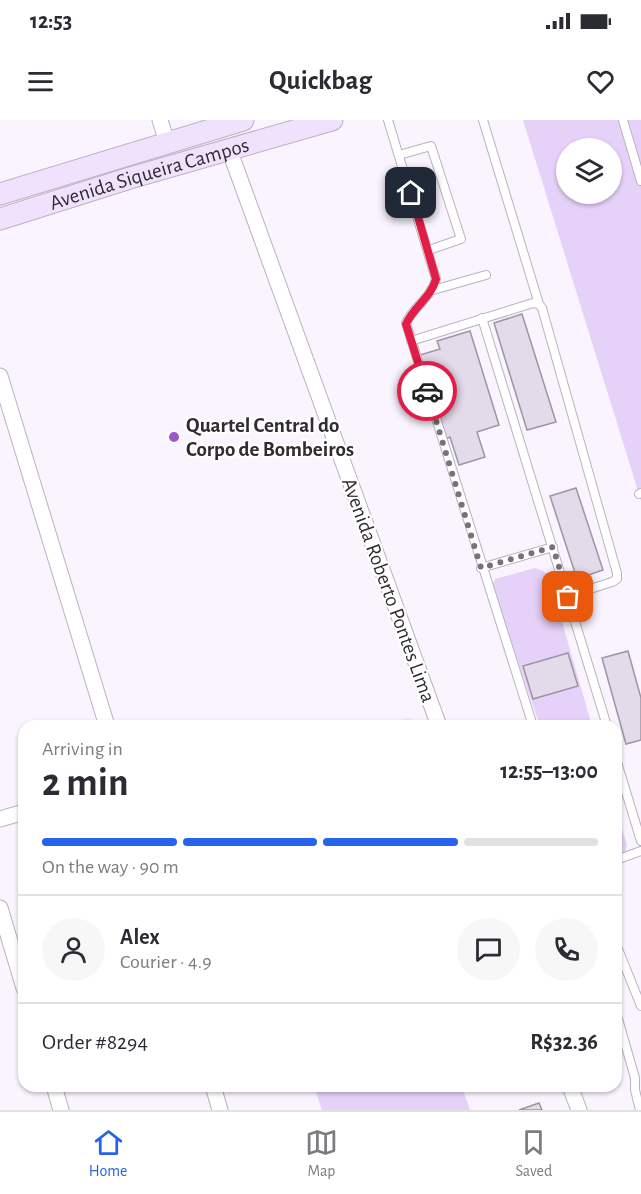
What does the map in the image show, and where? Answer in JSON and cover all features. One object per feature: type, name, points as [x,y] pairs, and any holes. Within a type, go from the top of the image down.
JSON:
[{"type":"main road","name":"Avenida Siqueira Campos","points":[[0,194],[243,120]]},
{"type":"main road","name":"Avenida Siqueira Campos","points":[[0,219],[130,178],[332,120]]},
{"type":"main road","points":[[130,178],[164,152],[167,142]]},
{"type":"street","points":[[160,120],[167,142]]},
{"type":"street","name":"Avenida Roberto Pontes Lima","points":[[229,149],[437,720]]},
{"type":"street","points":[[0,376],[105,720]]},
{"type":"street","points":[[0,819],[18,814]]},
{"type":"street","points":[[0,908],[18,968]]},
{"type":"street","points":[[56,1092],[61,1110]]},
{"type":"street","points":[[215,1092],[220,1110]]},
{"type":"street","points":[[572,1092],[579,1110]]},
{"type":"lane","points":[[388,120],[429,250],[436,279],[433,290]]},
{"type":"lane","points":[[483,120],[542,308],[617,573],[617,579],[612,582],[568,597]]},
{"type":"lane","points":[[623,120],[641,180]]},
{"type":"lane","points":[[399,155],[431,146],[461,239],[429,250]]},
{"type":"lane","points":[[123,155],[130,178]]},
{"type":"lane","points":[[486,275],[433,290],[412,310],[406,324],[481,568],[531,720]]},
{"type":"lane","points":[[411,341],[533,303],[539,304]]},
{"type":"lane","points":[[482,318],[605,720]]},
{"type":"lane","points":[[481,568],[553,547]]},
{"type":"lane","points":[[622,779],[641,841]]},
{"type":"lane","points":[[622,858],[641,851]]},
{"type":"lane","points":[[622,959],[641,1006]]},
{"type":"lane","points":[[622,1033],[635,1078],[634,1090],[640,1110]]},
{"type":"shaded area","points":[[523,120],[641,120],[641,501]]},
{"type":"shaded area","points":[[535,568],[545,572],[550,580],[590,720],[538,720],[492,587],[495,579]]},
{"type":"shaded area","points":[[622,829],[627,845],[622,858]]},
{"type":"shaded area","points":[[316,1092],[464,1092],[470,1110],[322,1110]]},
{"type":"building","points":[[522,314],[556,422],[527,430],[494,323]]},
{"type":"building","points":[[470,331],[499,425],[477,432],[485,457],[459,465],[450,437],[445,439],[420,355],[440,349],[437,341]]},
{"type":"building","points":[[576,488],[603,570],[577,579],[550,496]]},
{"type":"building","points":[[628,651],[641,698],[641,740],[626,744],[622,720],[619,720],[602,658]]},
{"type":"building","points":[[568,653],[578,686],[533,699],[523,666]]},
{"type":"building","points":[[539,1103],[542,1110],[519,1110]]},
{"type":"way so far","points":[[427,391],[481,568],[553,547],[568,597]]},
{"type":"place","name":"Quartel Central do Corpo de Bombeiros","points":[[174,437]]},
{"type":"route","points":[[411,193],[436,279],[433,290],[412,310],[406,324],[427,391]]}]
